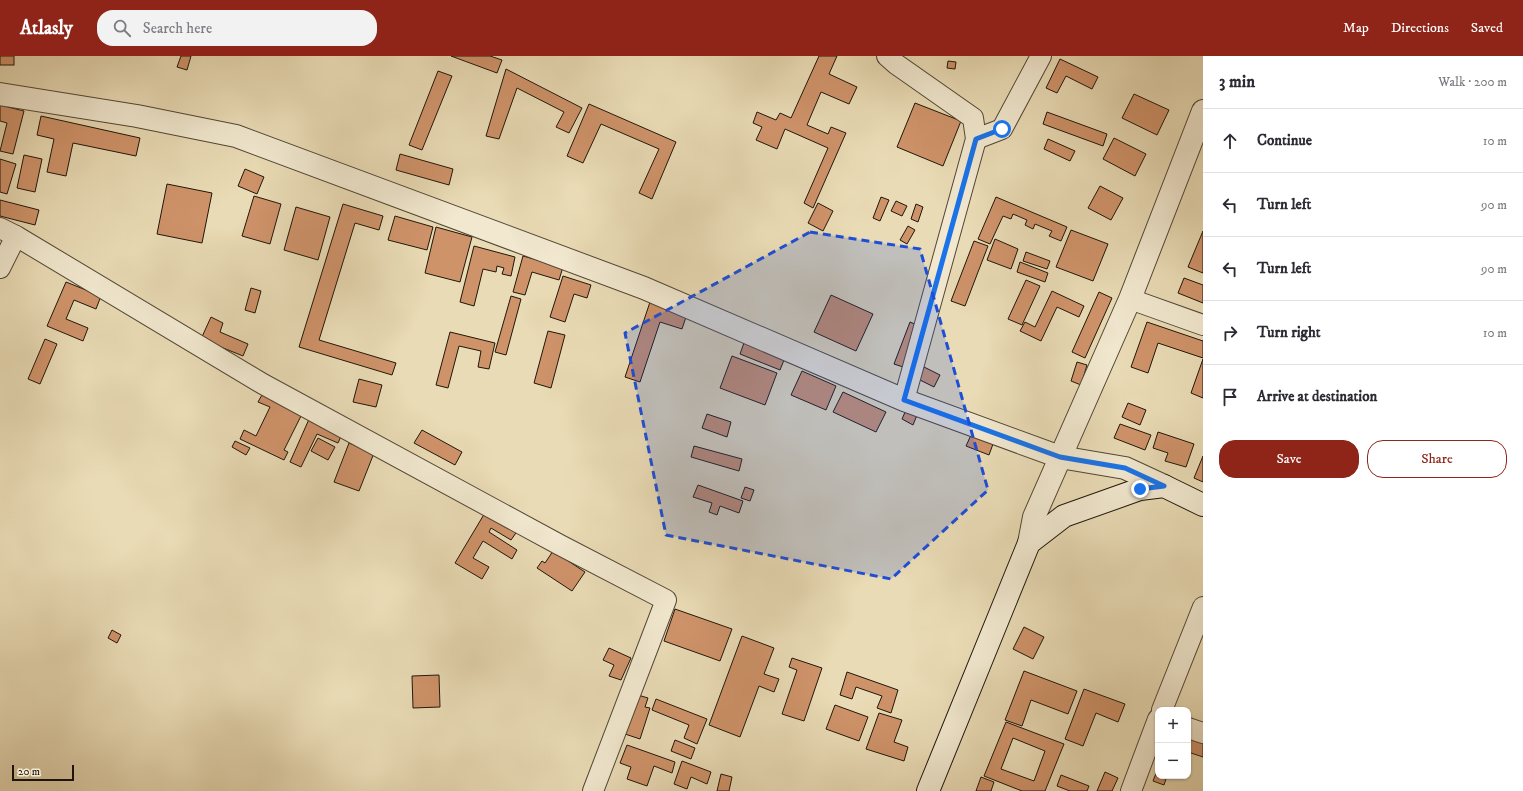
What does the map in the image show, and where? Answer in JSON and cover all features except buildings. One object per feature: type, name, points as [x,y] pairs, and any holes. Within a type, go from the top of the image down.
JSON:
[{"type":"street","points":[[887,56],[896,64],[973,118],[976,139],[904,400]]},
{"type":"street","points":[[976,139],[1002,129],[1041,56]]},
{"type":"street","points":[[0,94],[137,116],[236,136],[644,288],[904,400],[1060,457],[1125,468],[1203,505]]},
{"type":"street","points":[[928,791],[1029,543],[1034,517],[1130,299],[1203,111]]},
{"type":"street","points":[[0,268],[8,232],[264,384],[560,545],[666,600],[593,791]]},
{"type":"street","points":[[1130,299],[1203,325]]},
{"type":"street","points":[[1029,543],[1064,516],[1140,489],[1164,486]]},
{"type":"street","points":[[1163,707],[1203,607]]},
{"type":"street","points":[[1131,791],[1155,727]]},
{"type":"street","points":[[1191,729],[1203,733]]},
{"type":"highlighted area","points":[[810,232],[920,249],[988,490],[891,579],[666,535],[625,333]]},
{"type":"route","points":[[1002,129],[976,139],[904,400],[1060,457],[1125,468],[1164,486],[1140,489]]}]
